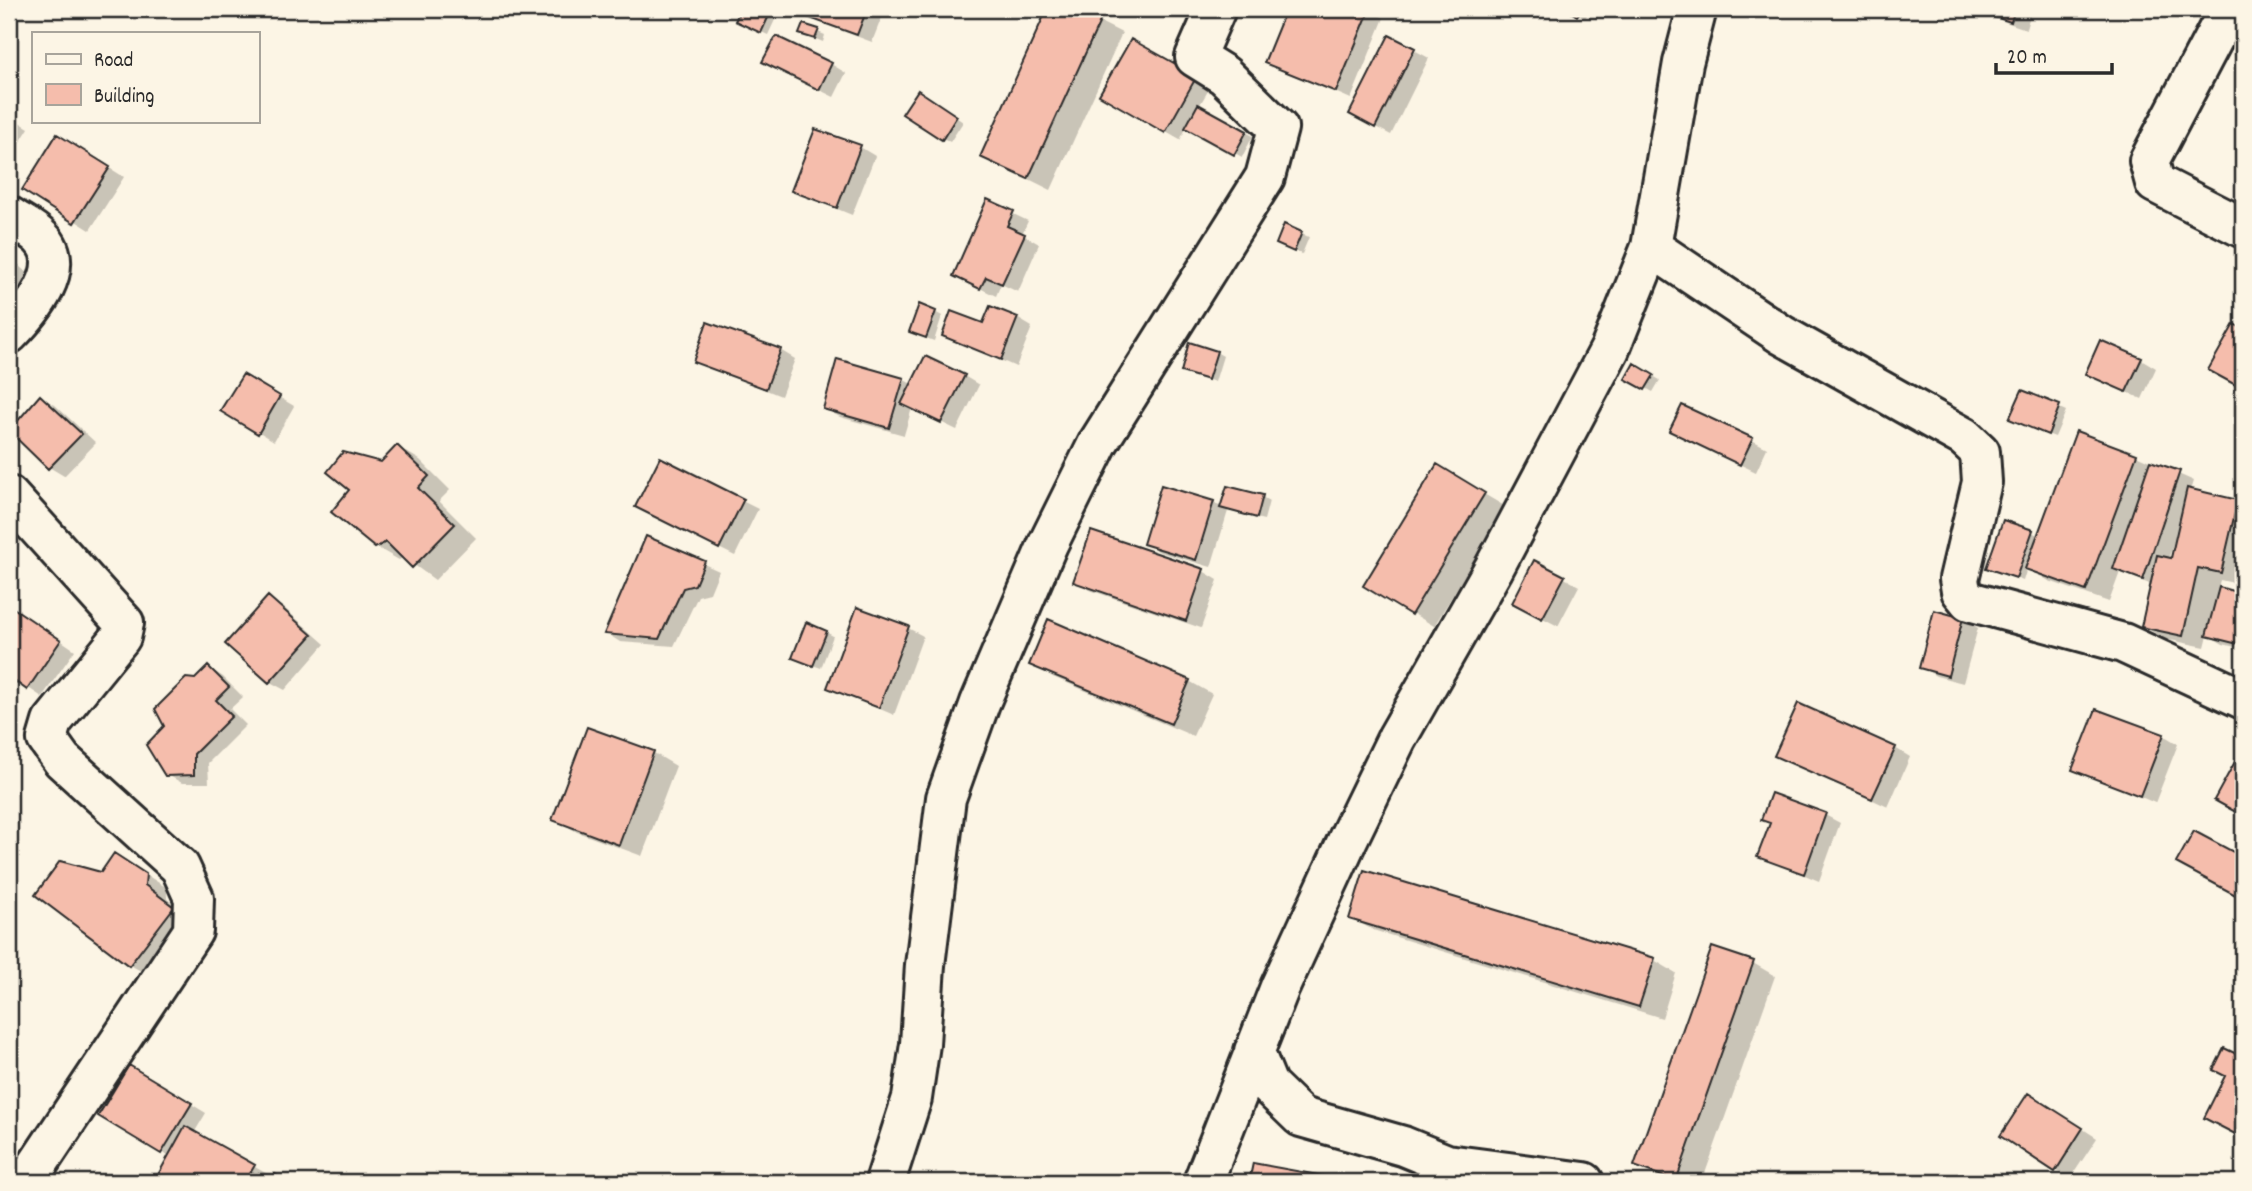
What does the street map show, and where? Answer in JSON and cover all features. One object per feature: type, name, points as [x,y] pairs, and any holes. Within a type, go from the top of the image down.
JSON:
[{"type":"street","points":[[885,1182],[912,1098],[946,798],[980,703],[1048,544],[1098,443],[1265,177],[1278,128],[1224,75],[1195,57],[1216,9]]},
{"type":"street","points":[[1202,1182],[1286,974],[1397,738],[1494,568],[1610,349],[1651,247],[1683,63],[1697,9]]},
{"type":"street","points":[[2229,9],[2149,161],[2155,183],[2243,228]]},
{"type":"street","points":[[9,216],[42,239],[51,255],[52,266],[43,289],[9,334]]},
{"type":"street","points":[[1651,247],[1782,335],[1964,437],[1980,452],[1982,482],[1959,579],[1961,592],[1969,601],[2123,643],[2243,699]]},
{"type":"street","points":[[9,496],[124,623],[121,637],[51,722],[47,739],[62,760],[180,867],[194,898],[193,931],[26,1182]]},
{"type":"street","points":[[1254,1051],[1268,1085],[1301,1117],[1403,1146],[1454,1173],[1584,1182]]},
{"type":"building","points":[[741,9],[772,9],[761,33],[735,21]]},
{"type":"building","points":[[807,9],[867,9],[857,35],[804,16]]},
{"type":"building","points":[[1047,9],[1079,9],[1101,19],[1028,179],[980,157]]},
{"type":"building","points":[[1286,9],[1370,9],[1336,92],[1264,63]]},
{"type":"building","points":[[1566,9],[1582,9],[1577,16]]},
{"type":"building","points":[[1968,9],[2015,9],[2011,22]]},
{"type":"building","points":[[803,24],[819,29],[815,39],[799,34]]},
{"type":"building","points":[[1389,35],[1415,48],[1375,128],[1349,114]]},
{"type":"building","points":[[776,36],[832,63],[819,90],[762,62]]},
{"type":"building","points":[[1131,39],[1197,76],[1165,133],[1099,95]]},
{"type":"building","points":[[918,90],[957,116],[942,140],[902,114]]},
{"type":"building","points":[[1198,104],[1247,131],[1234,155],[1185,128]]},
{"type":"building","points":[[815,129],[861,145],[837,208],[791,191]]},
{"type":"building","points":[[57,134],[110,167],[74,223],[22,190]]},
{"type":"building","points":[[987,199],[1014,211],[1007,226],[1025,234],[1002,284],[986,277],[980,289],[953,276]]},
{"type":"building","points":[[1284,224],[1302,232],[1294,252],[1276,244]]},
{"type":"building","points":[[9,259],[18,266],[9,277]]},
{"type":"building","points":[[919,304],[936,311],[926,338],[909,332]]},
{"type":"building","points":[[990,306],[1018,317],[1001,360],[942,336],[951,311],[983,323]]},
{"type":"building","points":[[707,322],[781,349],[766,389],[693,362]]},
{"type":"building","points":[[2234,324],[2243,329],[2243,389],[2208,370]]},
{"type":"building","points":[[2100,340],[2142,358],[2126,392],[2085,374]]},
{"type":"building","points":[[1189,342],[1217,351],[1208,380],[1181,372]]},
{"type":"building","points":[[925,356],[965,375],[941,423],[901,404]]},
{"type":"building","points":[[837,359],[904,378],[889,428],[823,409]]},
{"type":"building","points":[[1634,363],[1654,375],[1645,390],[1625,379]]},
{"type":"building","points":[[243,374],[280,396],[258,434],[220,411]]},
{"type":"building","points":[[2022,390],[2060,405],[2048,435],[2009,419]]},
{"type":"building","points":[[40,395],[82,434],[48,469],[9,431]]},
{"type":"building","points":[[1682,405],[1753,438],[1740,465],[1669,431]]},
{"type":"building","points":[[2076,431],[2137,454],[2086,591],[2025,569]]},
{"type":"building","points":[[397,445],[429,476],[418,488],[455,524],[412,568],[386,542],[375,548],[331,512],[349,490],[327,472],[343,452],[381,462]]},
{"type":"building","points":[[660,457],[744,499],[719,549],[635,507]]},
{"type":"building","points":[[2150,461],[2180,471],[2143,580],[2113,569]]},
{"type":"building","points":[[1437,464],[1485,493],[1411,615],[1363,586]]},
{"type":"building","points":[[1161,485],[1214,501],[1196,560],[1143,544]]},
{"type":"building","points":[[1227,486],[1263,495],[1257,518],[1220,508]]},
{"type":"building","points":[[2187,488],[2238,500],[2221,573],[2198,568],[2183,636],[2141,627],[2157,555],[2171,558]]},
{"type":"building","points":[[2003,520],[2033,530],[2016,578],[1986,568]]},
{"type":"building","points":[[1091,531],[1204,569],[1186,621],[1073,582]]},
{"type":"building","points":[[646,536],[705,561],[695,585],[683,588],[659,639],[604,634]]},
{"type":"building","points":[[1534,560],[1565,576],[1542,619],[1512,603]]},
{"type":"building","points":[[2219,587],[2243,594],[2242,645],[2206,636]]},
{"type":"building","points":[[268,596],[312,635],[269,683],[225,644]]},
{"type":"building","points":[[9,605],[61,640],[27,690],[9,677]]},
{"type":"building","points":[[857,607],[909,626],[879,708],[827,688]]},
{"type":"building","points":[[1934,610],[1963,618],[1948,676],[1919,668]]},
{"type":"building","points":[[1048,619],[1190,680],[1171,724],[1029,665]]},
{"type":"building","points":[[806,622],[827,631],[813,666],[792,658]]},
{"type":"building","points":[[208,666],[229,687],[216,700],[232,716],[194,754],[194,775],[165,776],[146,745],[164,726],[155,709],[186,678],[195,679]]},
{"type":"building","points":[[1798,703],[1896,747],[1872,799],[1774,756]]},
{"type":"building","points":[[2096,709],[2164,734],[2140,796],[2072,770]]},
{"type":"building","points":[[587,727],[654,751],[619,845],[552,820]]},
{"type":"building","points":[[2243,747],[2243,816],[2214,800]]},
{"type":"building","points":[[1771,793],[1826,813],[1804,874],[1757,857],[1770,823],[1761,820]]},
{"type":"building","points":[[2194,831],[2243,857],[2243,899],[2176,863]]},
{"type":"building","points":[[114,853],[146,874],[145,885],[174,907],[129,966],[35,895],[60,861],[101,872]]},
{"type":"building","points":[[1364,870],[1655,958],[1639,1007],[1349,919]]},
{"type":"building","points":[[1712,947],[1754,961],[1676,1181],[1634,1166]]},
{"type":"building","points":[[2224,1048],[2243,1057],[2243,1138],[2204,1118],[2225,1076],[2213,1070]]},
{"type":"building","points":[[129,1065],[192,1103],[161,1154],[98,1116]]},
{"type":"building","points":[[2028,1093],[2083,1128],[2055,1172],[2000,1136]]},
{"type":"building","points":[[185,1126],[255,1165],[245,1182],[154,1182]]},
{"type":"building","points":[[1253,1163],[1356,1182],[1249,1182]]},
{"type":"building","points":[[275,1174],[287,1182],[269,1182]]}]
